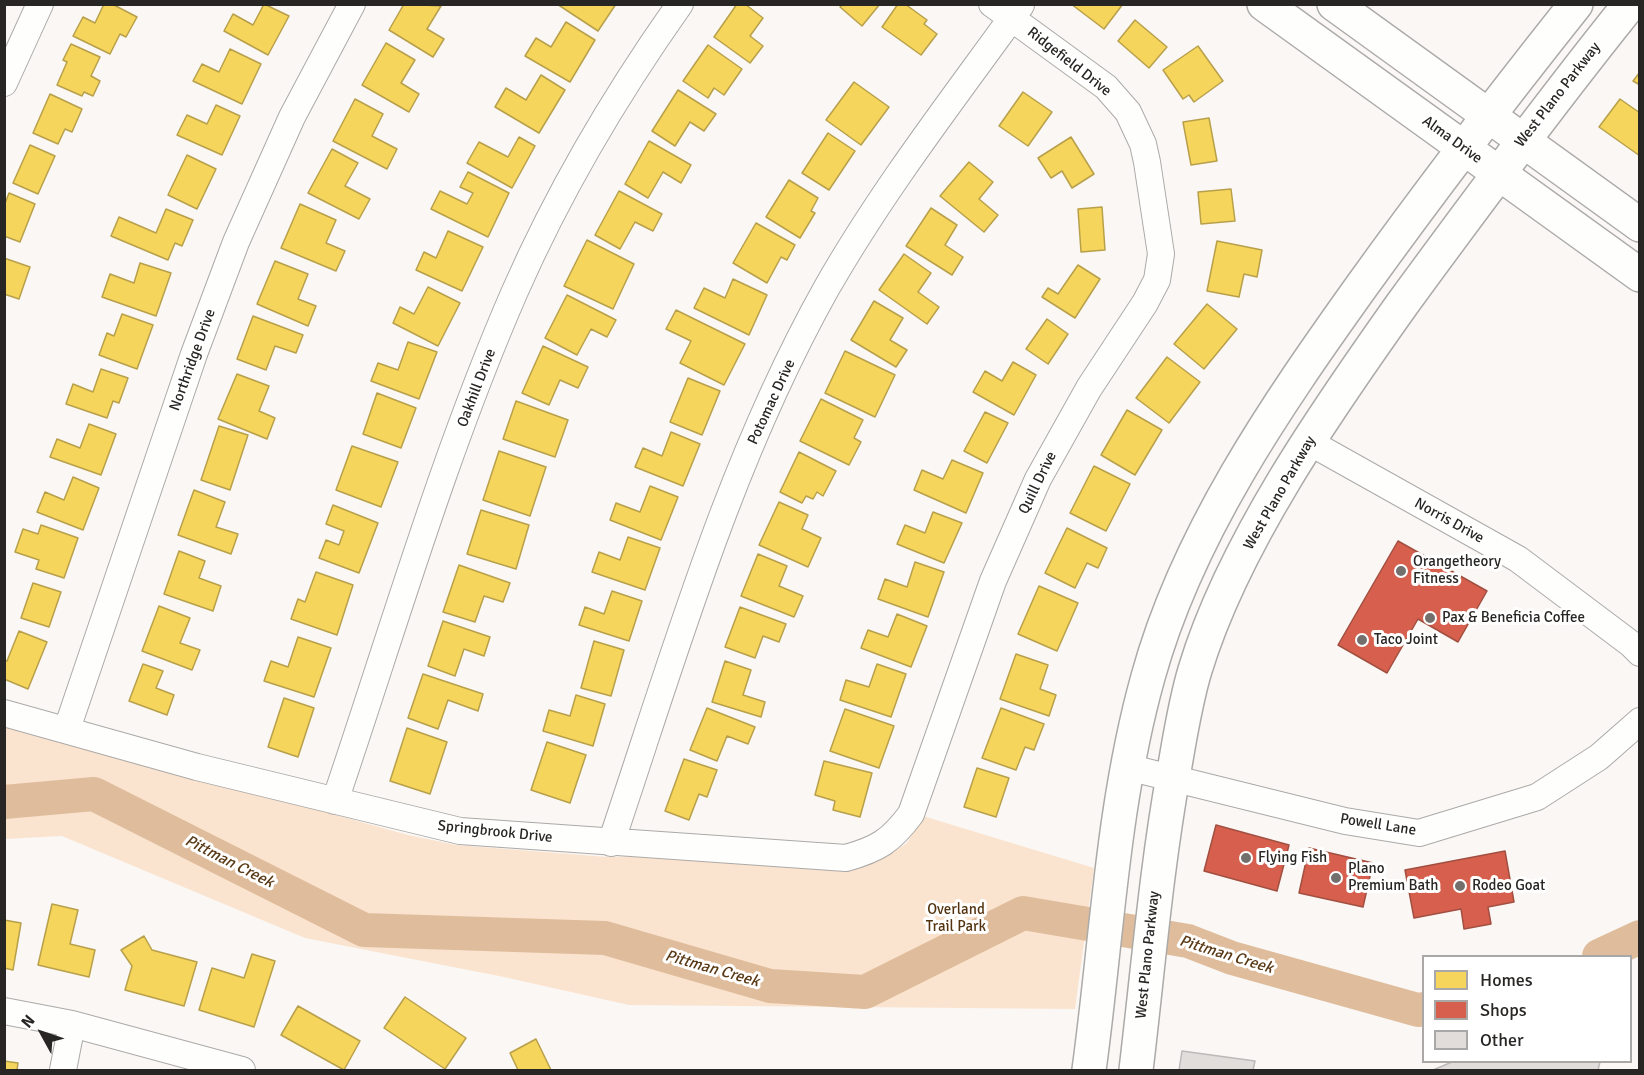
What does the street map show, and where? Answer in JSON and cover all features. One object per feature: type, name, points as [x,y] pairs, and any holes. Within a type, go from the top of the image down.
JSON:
[{"type":"main road","name":"Alma Drive","points":[[1264,4],[1640,275]]},
{"type":"main road","points":[[1334,4],[1640,225]]},
{"type":"main road","points":[[1089,1071],[1110,881],[1127,767],[1148,676],[1188,569],[1223,501],[1312,355],[1462,147],[1576,4]]},
{"type":"main road","name":"West Plano Parkway","points":[[1136,1071],[1154,895],[1187,700],[1209,632],[1246,550],[1310,442],[1362,361],[1497,172],[1630,4]]},
{"type":"main road","points":[[1272,418],[1310,442]]},
{"type":"street","points":[[4,83],[40,4]]},
{"type":"street","name":"Northridge Drive","points":[[67,729],[194,354],[236,242],[292,117],[352,4]]},
{"type":"street","name":"Oakhill Drive","points":[[335,801],[467,410],[515,291],[553,213],[610,113],[680,4]]},
{"type":"street","name":"Ridgefield Drive","points":[[1008,9],[1106,87],[1128,112],[1143,144],[1147,162]]},
{"type":"street","name":"Potomac Drive","points":[[611,843],[717,530],[765,410],[826,290],[891,184],[1008,9]]},
{"type":"street","name":"Quill Drive","points":[[911,814],[993,581],[1038,479],[1089,388],[1145,303],[1157,280],[1161,254],[1147,162]]},
{"type":"street","name":"Norris Drive","points":[[1310,442],[1518,559],[1640,653]]},
{"type":"street","name":"Springbrook Drive","points":[[4,713],[197,767],[460,831],[846,858],[872,851],[895,836],[911,814]]},
{"type":"street","name":"Powell Lane","points":[[1127,767],[1345,821],[1419,833],[1537,797],[1599,757],[1640,721]]},
{"type":"street","points":[[4,1011],[72,1024],[242,1071]]},
{"type":"street","points":[[63,1071],[72,1024]]},
{"type":"green space","name":"Overland Trail Park","points":[[4,723],[408,835],[456,845],[607,857],[748,852],[858,866],[884,858],[907,843],[923,816],[1094,868],[1075,1009],[629,1005],[504,977],[305,938],[62,836],[5,839]]},
{"type":"building: Homes","points":[[104,4],[112,4],[137,17],[126,37],[120,34],[110,54],[73,36],[83,17],[95,23]]},
{"type":"building: Homes","points":[[264,4],[289,16],[268,55],[224,31],[233,14],[253,25]]},
{"type":"building: Homes","points":[[404,4],[441,6],[427,29],[444,39],[433,57],[389,30]]},
{"type":"building: Homes","points":[[557,4],[616,4],[598,31]]},
{"type":"building: Homes","points":[[737,4],[745,4],[763,18],[750,36],[763,46],[750,63],[714,37]]},
{"type":"building: Homes","points":[[843,4],[880,4],[862,26],[840,7]]},
{"type":"building: Homes","points":[[898,4],[905,4],[927,20],[924,24],[937,34],[921,55],[882,27]]},
{"type":"building: Homes","points":[[1071,4],[1123,4],[1104,29]]},
{"type":"building: Homes","points":[[1135,20],[1167,47],[1149,68],[1118,41]]},
{"type":"building: Homes","points":[[566,22],[595,40],[570,82],[525,56],[536,38],[551,47]]},
{"type":"building: Homes","points":[[386,43],[415,60],[401,83],[419,94],[409,112],[362,85]]},
{"type":"building: Homes","points":[[71,44],[100,57],[91,76],[100,81],[93,96],[84,92],[82,96],[57,85],[67,62],[63,60]]},
{"type":"building: Homes","points":[[708,45],[742,69],[724,95],[714,88],[708,98],[683,81]]},
{"type":"building: Homes","points":[[1198,46],[1223,81],[1194,102],[1189,95],[1183,99],[1163,70]]},
{"type":"building: Homes","points":[[230,49],[261,64],[242,104],[193,81],[202,64],[219,72]]},
{"type":"building: Homes","points":[[1640,72],[1640,85],[1633,81]]},
{"type":"building: Homes","points":[[541,75],[565,90],[539,133],[495,107],[506,88],[526,100]]},
{"type":"building: Homes","points":[[854,82],[889,107],[861,145],[826,120]]},
{"type":"building: Homes","points":[[678,90],[716,114],[704,131],[690,122],[675,146],[652,131]]},
{"type":"building: Homes","points":[[1023,92],[1052,112],[1028,146],[999,126]]},
{"type":"building: Homes","points":[[50,94],[82,109],[72,132],[65,129],[58,144],[33,133]]},
{"type":"building: Homes","points":[[355,99],[383,114],[372,136],[397,149],[387,169],[333,141]]},
{"type":"building: Homes","points":[[1620,99],[1640,113],[1640,156],[1599,127]]},
{"type":"building: Homes","points":[[216,105],[240,116],[222,155],[177,135],[187,115],[207,124]]},
{"type":"building: Homes","points":[[1209,118],[1217,161],[1191,165],[1183,122]]},
{"type":"building: Homes","points":[[828,133],[855,151],[829,190],[802,173]]},
{"type":"building: Homes","points":[[519,137],[535,146],[512,188],[467,163],[479,142],[508,157]]},
{"type":"building: Homes","points":[[1071,137],[1094,174],[1072,188],[1062,171],[1051,178],[1038,158]]},
{"type":"building: Homes","points":[[649,141],[691,165],[681,183],[663,172],[648,198],[625,184]]},
{"type":"building: Homes","points":[[30,145],[55,156],[38,194],[13,183]]},
{"type":"building: Homes","points":[[332,149],[358,163],[345,186],[370,199],[359,219],[308,193]]},
{"type":"building: Homes","points":[[187,155],[216,169],[197,209],[168,195]]},
{"type":"building: Homes","points":[[969,162],[993,182],[979,199],[998,215],[984,232],[940,196]]},
{"type":"building: Homes","points":[[468,172],[509,193],[488,237],[431,209],[440,191],[467,204],[473,193],[460,187]]},
{"type":"building: Homes","points":[[789,180],[818,198],[811,211],[815,213],[800,238],[766,217]]},
{"type":"building: Homes","points":[[1231,189],[1235,221],[1201,224],[1198,192]]},
{"type":"building: Homes","points":[[619,191],[662,214],[653,231],[635,222],[620,249],[595,235]]},
{"type":"building: Homes","points":[[9,193],[35,204],[20,242],[4,236],[4,206]]},
{"type":"building: Homes","points":[[300,204],[336,220],[326,243],[345,251],[336,271],[281,248]]},
{"type":"building: Homes","points":[[1102,207],[1105,250],[1081,252],[1078,209]]},
{"type":"building: Homes","points":[[931,208],[957,225],[945,245],[963,257],[952,275],[906,246]]},
{"type":"building: Homes","points":[[166,209],[193,220],[182,246],[175,243],[168,260],[111,236],[119,217],[156,233]]},
{"type":"building: Homes","points":[[756,223],[795,245],[787,260],[781,257],[767,283],[733,263]]},
{"type":"building: Homes","points":[[448,231],[483,247],[462,291],[416,270],[424,252],[436,258]]},
{"type":"building: Homes","points":[[587,240],[634,264],[613,309],[564,286]]},
{"type":"building: Homes","points":[[1217,241],[1262,250],[1257,277],[1244,274],[1239,297],[1207,291]]},
{"type":"building: Homes","points":[[904,254],[931,273],[918,292],[939,307],[927,324],[879,290]]},
{"type":"building: Homes","points":[[4,258],[30,267],[19,299],[4,294]]},
{"type":"building: Homes","points":[[275,261],[308,274],[298,299],[316,306],[308,326],[257,304]]},
{"type":"building: Homes","points":[[140,263],[171,273],[156,316],[102,297],[110,274],[134,283]]},
{"type":"building: Homes","points":[[1078,265],[1100,279],[1075,318],[1042,297],[1048,288],[1058,294]]},
{"type":"building: Homes","points":[[733,279],[767,295],[749,335],[694,308],[704,288],[725,298]]},
{"type":"building: Homes","points":[[428,287],[460,303],[438,346],[393,323],[400,307],[414,314]]},
{"type":"building: Homes","points":[[567,295],[616,320],[607,337],[591,329],[577,355],[545,338]]},
{"type":"building: Homes","points":[[874,301],[903,318],[890,340],[907,350],[896,367],[851,340]]},
{"type":"building: Homes","points":[[1207,304],[1237,329],[1204,369],[1174,344]]},
{"type":"building: Homes","points":[[676,310],[745,344],[724,385],[680,363],[691,341],[666,329]]},
{"type":"building: Homes","points":[[122,314],[153,325],[137,369],[99,355],[107,333],[114,336]]},
{"type":"building: Homes","points":[[253,316],[303,335],[296,353],[275,346],[266,370],[237,359]]},
{"type":"building: Homes","points":[[1047,319],[1068,334],[1048,364],[1026,349]]},
{"type":"building: Homes","points":[[408,342],[437,352],[419,399],[371,381],[378,363],[398,370]]},
{"type":"building: Homes","points":[[543,346],[588,367],[578,388],[560,380],[549,405],[522,393]]},
{"type":"building: Homes","points":[[845,351],[895,375],[875,417],[825,393]]},
{"type":"building: Homes","points":[[1167,357],[1200,382],[1169,423],[1136,398]]},
{"type":"building: Homes","points":[[1013,362],[1036,375],[1014,415],[973,392],[985,371],[1002,381]]},
{"type":"building: Homes","points":[[101,369],[128,378],[119,403],[113,401],[107,418],[66,404],[73,384],[93,392]]},
{"type":"building: Homes","points":[[237,374],[269,386],[259,411],[275,418],[267,439],[218,419]]},
{"type":"building: Homes","points":[[688,378],[720,391],[702,435],[670,422]]},
{"type":"building: Homes","points":[[377,393],[416,408],[401,448],[363,434]]},
{"type":"building: Homes","points":[[821,399],[863,420],[854,438],[861,442],[849,465],[800,441]]},
{"type":"building: Homes","points":[[516,401],[568,420],[555,457],[503,439]]},
{"type":"building: Homes","points":[[1127,410],[1162,430],[1135,475],[1101,455]]},
{"type":"building: Homes","points":[[985,412],[1008,423],[987,463],[964,451]]},
{"type":"building: Homes","points":[[89,424],[116,434],[101,475],[50,457],[57,439],[80,448]]},
{"type":"building: Homes","points":[[219,426],[248,435],[230,490],[201,480]]},
{"type":"building: Homes","points":[[671,432],[700,444],[683,486],[635,467],[643,448],[662,456]]},
{"type":"building: Homes","points":[[352,446],[398,462],[381,507],[336,490]]},
{"type":"building: Homes","points":[[499,451],[546,467],[530,516],[483,500]]},
{"type":"building: Homes","points":[[799,452],[836,471],[823,496],[817,492],[813,499],[806,496],[802,503],[780,492]]},
{"type":"building: Homes","points":[[952,460],[983,473],[966,513],[914,490],[922,470],[943,479]]},
{"type":"building: Homes","points":[[1094,466],[1130,484],[1106,531],[1070,513]]},
{"type":"building: Homes","points":[[73,477],[99,488],[83,530],[37,512],[45,492],[64,500]]},
{"type":"building: Homes","points":[[650,486],[678,497],[661,540],[610,520],[616,503],[640,512]]},
{"type":"building: Homes","points":[[194,490],[225,502],[216,527],[238,534],[231,554],[178,535]]},
{"type":"building: Homes","points":[[779,502],[808,515],[802,529],[821,538],[808,567],[759,545]]},
{"type":"building: Homes","points":[[333,505],[378,523],[359,573],[319,558],[326,540],[339,545],[344,531],[326,524]]},
{"type":"building: Homes","points":[[481,510],[529,525],[516,569],[467,554]]},
{"type":"building: Homes","points":[[933,512],[962,523],[944,563],[897,544],[905,525],[925,533]]},
{"type":"building: Homes","points":[[41,525],[78,538],[64,578],[36,569],[39,560],[15,552],[23,529],[38,534]]},
{"type":"building: Homes","points":[[1067,528],[1107,548],[1098,568],[1087,563],[1075,588],[1045,573]]},
{"type":"building: Homes","points":[[628,537],[660,548],[645,590],[592,572],[599,552],[620,560]]},
{"type":"building: Homes","points":[[179,551],[205,561],[199,578],[221,586],[213,611],[164,594]]},
{"type":"building: Homes","points":[[758,554],[787,566],[779,586],[803,596],[794,617],[741,596]]},
{"type":"building: Homes","points":[[915,562],[944,572],[928,617],[878,599],[885,579],[907,587]]},
{"type":"building: Homes","points":[[459,565],[510,583],[503,602],[484,596],[475,622],[443,612]]},
{"type":"building: Homes","points":[[316,572],[353,585],[337,635],[291,619],[298,599],[305,602]]},
{"type":"building: Homes","points":[[33,583],[61,592],[49,627],[21,618]]},
{"type":"building: Homes","points":[[1039,586],[1078,603],[1057,651],[1018,634]]},
{"type":"building: Homes","points":[[612,591],[642,601],[629,641],[579,625],[585,607],[604,614]]},
{"type":"building: Homes","points":[[159,606],[190,618],[180,643],[200,650],[192,670],[142,651]]},
{"type":"building: Homes","points":[[740,607],[786,624],[779,642],[763,636],[755,658],[725,647]]},
{"type":"building: Homes","points":[[897,614],[927,626],[911,667],[861,648],[868,630],[888,637]]},
{"type":"building: Homes","points":[[443,621],[490,637],[484,656],[464,649],[455,676],[428,666]]},
{"type":"building: Homes","points":[[19,631],[47,642],[28,689],[4,679],[4,660],[7,661]]},
{"type":"building: Homes","points":[[298,637],[331,648],[314,697],[264,681],[271,661],[288,667]]},
{"type":"building: Homes","points":[[594,641],[624,650],[611,696],[581,688]]},
{"type":"building: Homes","points":[[1016,654],[1048,665],[1040,689],[1056,695],[1049,716],[1000,699]]},
{"type":"building: Homes","points":[[725,661],[751,670],[743,695],[765,702],[761,717],[712,702]]},
{"type":"building: Homes","points":[[143,664],[163,671],[156,688],[174,695],[167,715],[129,701]]},
{"type":"building: Homes","points":[[877,664],[906,674],[891,717],[840,700],[846,680],[869,687]]},
{"type":"building: Homes","points":[[423,674],[483,694],[478,711],[448,700],[438,729],[408,718]]},
{"type":"building: Homes","points":[[576,695],[605,704],[593,746],[543,731],[549,710],[570,716]]},
{"type":"building: Homes","points":[[284,698],[314,708],[298,757],[268,747]]},
{"type":"building: Homes","points":[[707,708],[755,727],[748,744],[727,736],[717,761],[690,750]]},
{"type":"building: Homes","points":[[1001,708],[1044,724],[1034,750],[1025,747],[1016,770],[982,758]]},
{"type":"building: Homes","points":[[845,709],[894,726],[879,768],[830,751]]},
{"type":"building: Homes","points":[[407,728],[447,742],[430,794],[390,781]]},
{"type":"building: Homes","points":[[547,742],[586,755],[570,803],[531,790]]},
{"type":"building: Homes","points":[[684,759],[717,770],[707,797],[699,794],[689,820],[665,811]]},
{"type":"building: Homes","points":[[824,761],[872,773],[860,817],[833,810],[835,801],[815,795]]},
{"type":"building: Homes","points":[[977,768],[1009,778],[996,817],[964,807]]},
{"type":"building: Homes","points":[[52,904],[78,910],[70,944],[95,950],[89,977],[38,965]]},
{"type":"building: Homes","points":[[4,920],[21,923],[13,970],[4,968]]},
{"type":"building: Homes","points":[[144,936],[152,950],[197,962],[184,1006],[125,990],[132,966],[121,950]]},
{"type":"building: Homes","points":[[252,954],[275,961],[254,1027],[199,1010],[212,968],[244,978]]},
{"type":"building: Homes","points":[[405,997],[466,1038],[445,1069],[384,1028]]},
{"type":"building: Homes","points":[[298,1006],[360,1041],[344,1070],[281,1035]]},
{"type":"building: Homes","points":[[536,1039],[551,1070],[518,1070],[510,1053]]},
{"type":"building: Homes","points":[[4,1061],[18,1063],[17,1070],[4,1070]]},
{"type":"building: Shops","points":[[1398,541],[1487,591],[1458,642],[1418,619],[1387,673],[1338,645]]},
{"type":"building: Shops","name":"Flying Fish","points":[[1216,825],[1289,845],[1277,891],[1204,871]]},
{"type":"building: Shops","name":"Plano Premium Bath","points":[[1309,848],[1373,863],[1363,907],[1299,893]]},
{"type":"building: Shops","name":"Rodeo Goat","points":[[1505,851],[1514,902],[1488,907],[1491,924],[1464,929],[1461,909],[1414,918],[1405,870]]},
{"type":"building: Other","points":[[1182,1051],[1255,1061],[1253,1070],[1179,1070]]},
{"type":"building: Other","points":[[1450,1063],[1600,1063],[1598,1070],[1433,1070]]},
{"type":"waterway","name":"Pittman Creek","points":[[4,802],[94,794],[364,930],[605,938],[770,986],[865,992],[1023,913],[1188,941],[1232,958],[1422,1009]]},
{"type":"waterway","name":"Pittman Creek","points":[[1601,955],[1640,937]]},
{"type":"place","name":"Orangetheory Fitness","points":[[1401,571]]},
{"type":"place","name":"Pax & Beneficia Coffee","points":[[1430,618]]},
{"type":"place","name":"Taco Joint","points":[[1362,640]]},
{"type":"place","name":"Flying Fish","points":[[1246,858]]},
{"type":"place","name":"Plano Premium Bath","points":[[1336,878]]},
{"type":"place","name":"Rodeo Goat","points":[[1460,886]]}]
